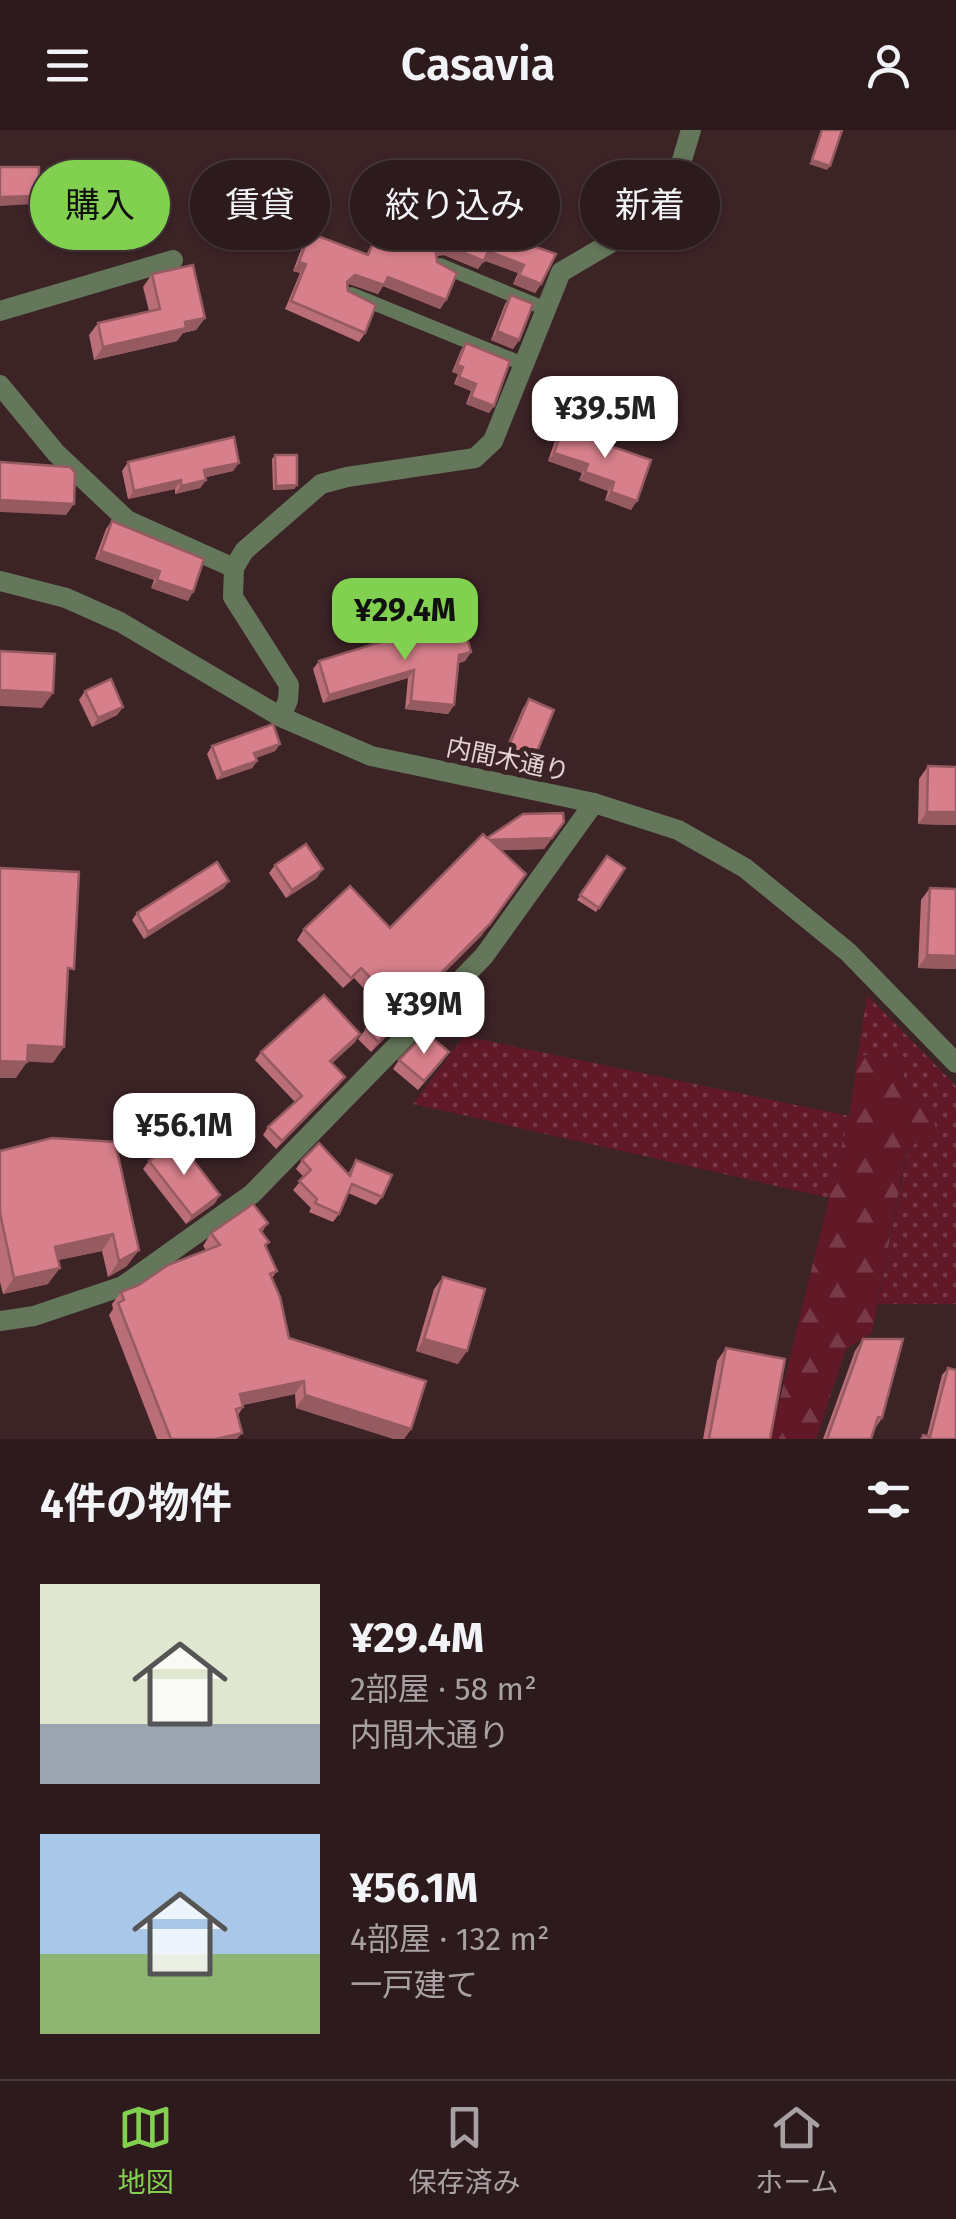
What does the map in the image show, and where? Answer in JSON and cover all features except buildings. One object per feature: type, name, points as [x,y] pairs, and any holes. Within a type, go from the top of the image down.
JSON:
[{"type":"street","points":[[280,717],[289,686],[234,597],[234,568],[244,551],[321,484],[347,476],[475,458],[492,440],[561,272],[660,214],[691,130]]},
{"type":"street","points":[[0,310],[173,260]]},
{"type":"street","points":[[0,385],[56,454],[128,520],[234,568]]},
{"type":"street","name":"内間木通り","points":[[0,581],[66,598],[120,622],[280,717],[370,756],[594,804],[678,830],[745,868],[848,952],[956,1064]]},
{"type":"street","points":[[0,1321],[34,1316],[123,1286],[252,1194],[484,956],[594,804]]},
{"type":"lane","points":[[440,265],[546,309]]},
{"type":"lane","points":[[351,294],[523,364]]},
{"type":"green space","points":[[867,995],[956,1086],[956,1304],[878,1304],[908,1148],[932,1114],[908,1097],[901,1061],[858,1054]]},
{"type":"green space","points":[[464,1036],[849,1116],[830,1198],[413,1104]]},
{"type":"green space","points":[[858,1054],[901,1061],[908,1097],[932,1114],[937,1133],[907,1148],[872,1333],[846,1349],[816,1439],[770,1439],[849,1116]]}]
